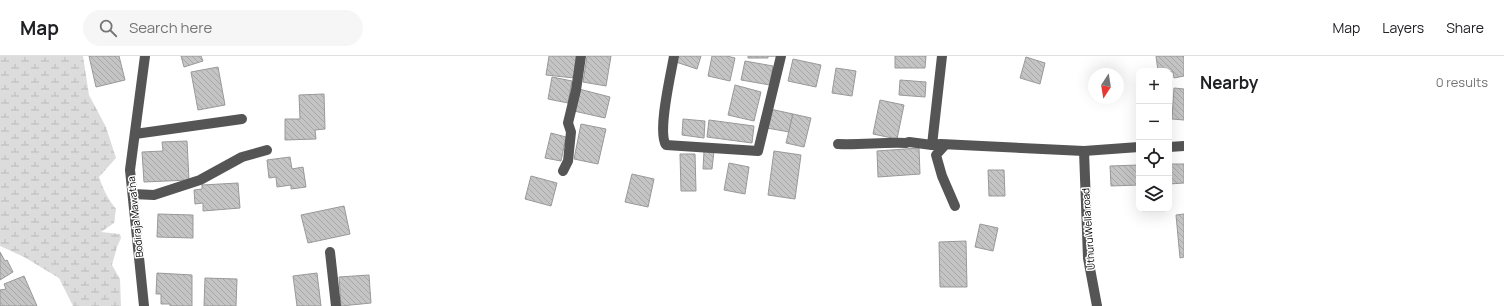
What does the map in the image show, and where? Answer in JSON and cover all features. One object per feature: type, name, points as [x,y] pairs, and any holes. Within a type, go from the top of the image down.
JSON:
[{"type":"street","name":"Bodiraja Mawatha","points":[[144,306],[130,170],[145,56]]},
{"type":"street","points":[[563,171],[568,161],[571,132],[568,123],[582,56]]},
{"type":"street","points":[[674,56],[663,120],[663,141],[666,145],[758,151],[780,56]]},
{"type":"street","points":[[932,145],[942,56]]},
{"type":"street","points":[[135,134],[242,119]]},
{"type":"street","points":[[838,144],[852,145],[909,142],[932,145],[944,144],[1084,151],[1136,147]]},
{"type":"street","points":[[944,144],[936,155],[942,176],[955,206]]},
{"type":"street","points":[[1172,147],[1184,146]]},
{"type":"street","points":[[133,194],[154,195],[200,180],[242,157],[267,150]]},
{"type":"street","name":"Uthuru Wella road","points":[[1084,151],[1088,258],[1097,306]]},
{"type":"street","points":[[330,252],[336,306]]},
{"type":"green space","points":[[0,56],[83,56],[89,95],[106,127],[116,158],[99,177],[106,194],[116,209],[114,223],[101,232],[120,234],[121,238],[112,265],[120,279],[121,306],[73,306],[59,278],[24,257],[0,246]]},
{"type":"building","points":[[89,56],[119,56],[125,80],[96,87]]},
{"type":"building","points":[[181,56],[201,56],[203,61],[184,67]]},
{"type":"building","points":[[549,56],[576,56],[574,78],[546,75]]},
{"type":"building","points":[[587,56],[611,56],[606,86],[583,82]]},
{"type":"building","points":[[678,56],[701,56],[697,69],[676,62]]},
{"type":"building","points":[[712,56],[727,56],[735,58],[730,81],[708,76]]},
{"type":"building","points":[[748,56],[768,56],[768,58],[748,58]]},
{"type":"building","points":[[895,56],[926,56],[925,68],[895,68]]},
{"type":"building","points":[[1156,56],[1184,56],[1184,76],[1174,78],[1172,68],[1158,68]]},
{"type":"building","points":[[1026,57],[1045,63],[1040,84],[1020,78]]},
{"type":"building","points":[[793,59],[821,65],[816,87],[788,81]]},
{"type":"building","points":[[745,61],[773,66],[770,85],[741,80]]},
{"type":"building","points":[[218,67],[225,105],[198,110],[191,72]]},
{"type":"building","points":[[836,68],[856,71],[852,96],[832,93]]},
{"type":"building","points":[[552,77],[572,81],[568,103],[548,99]]},
{"type":"building","points":[[900,80],[926,82],[925,97],[899,95]]},
{"type":"building","points":[[735,85],[761,92],[754,121],[728,115]]},
{"type":"building","points":[[1174,88],[1184,89],[1184,120],[1172,119]]},
{"type":"building","points":[[579,89],[610,97],[605,118],[574,111]]},
{"type":"building","points":[[324,94],[325,129],[315,130],[316,139],[285,140],[285,119],[300,119],[299,95]]},
{"type":"building","points":[[880,100],[904,105],[897,139],[873,134]]},
{"type":"building","points":[[770,109],[793,114],[789,132],[767,128]]},
{"type":"building","points":[[793,114],[811,118],[804,147],[786,143]]},
{"type":"building","points":[[683,119],[705,121],[704,138],[682,135]]},
{"type":"building","points":[[709,120],[754,126],[752,143],[707,137]]},
{"type":"building","points":[[581,124],[606,129],[598,164],[574,159]]},
{"type":"building","points":[[551,133],[566,137],[561,161],[545,158]]},
{"type":"building","points":[[187,141],[189,180],[144,182],[142,152],[163,151],[162,142]]},
{"type":"building","points":[[919,148],[920,174],[878,177],[877,151]]},
{"type":"building","points":[[704,151],[714,151],[712,169],[703,169]]},
{"type":"building","points":[[774,151],[801,155],[795,199],[768,195]]},
{"type":"building","points":[[680,154],[695,154],[696,191],[681,191]]},
{"type":"building","points":[[290,157],[292,169],[303,167],[306,187],[291,189],[291,185],[277,187],[276,177],[269,178],[267,160]]},
{"type":"building","points":[[729,163],[749,167],[745,194],[724,190]]},
{"type":"building","points":[[1172,164],[1184,164],[1184,183],[1172,184]]},
{"type":"building","points":[[1136,165],[1136,185],[1111,186],[1110,166]]},
{"type":"building","points":[[988,170],[1004,170],[1005,196],[989,196]]},
{"type":"building","points":[[632,174],[654,179],[648,207],[625,202]]},
{"type":"building","points":[[531,176],[557,183],[551,206],[525,199]]},
{"type":"building","points":[[238,183],[240,208],[203,211],[203,203],[195,204],[194,190],[202,189],[202,185]]},
{"type":"building","points":[[344,206],[350,234],[308,243],[301,215]]},
{"type":"building","points":[[158,214],[193,215],[193,238],[157,237]]},
{"type":"building","points":[[1184,214],[1184,257],[1180,258],[1176,215]]},
{"type":"building","points":[[980,224],[998,228],[993,251],[975,247]]},
{"type":"building","points":[[966,241],[967,287],[940,287],[939,242]]},
{"type":"building","points":[[0,252],[5,261],[7,260],[13,272],[0,280]]},
{"type":"building","points":[[157,273],[192,275],[192,306],[170,306],[170,304],[161,304],[161,294],[156,294]]},
{"type":"building","points":[[317,273],[321,306],[297,306],[293,276]]},
{"type":"building","points":[[369,275],[371,303],[341,306],[339,277]]},
{"type":"building","points":[[24,276],[37,306],[0,306],[0,290],[6,289],[4,284]]},
{"type":"building","points":[[205,278],[237,279],[236,306],[204,306]]}]
